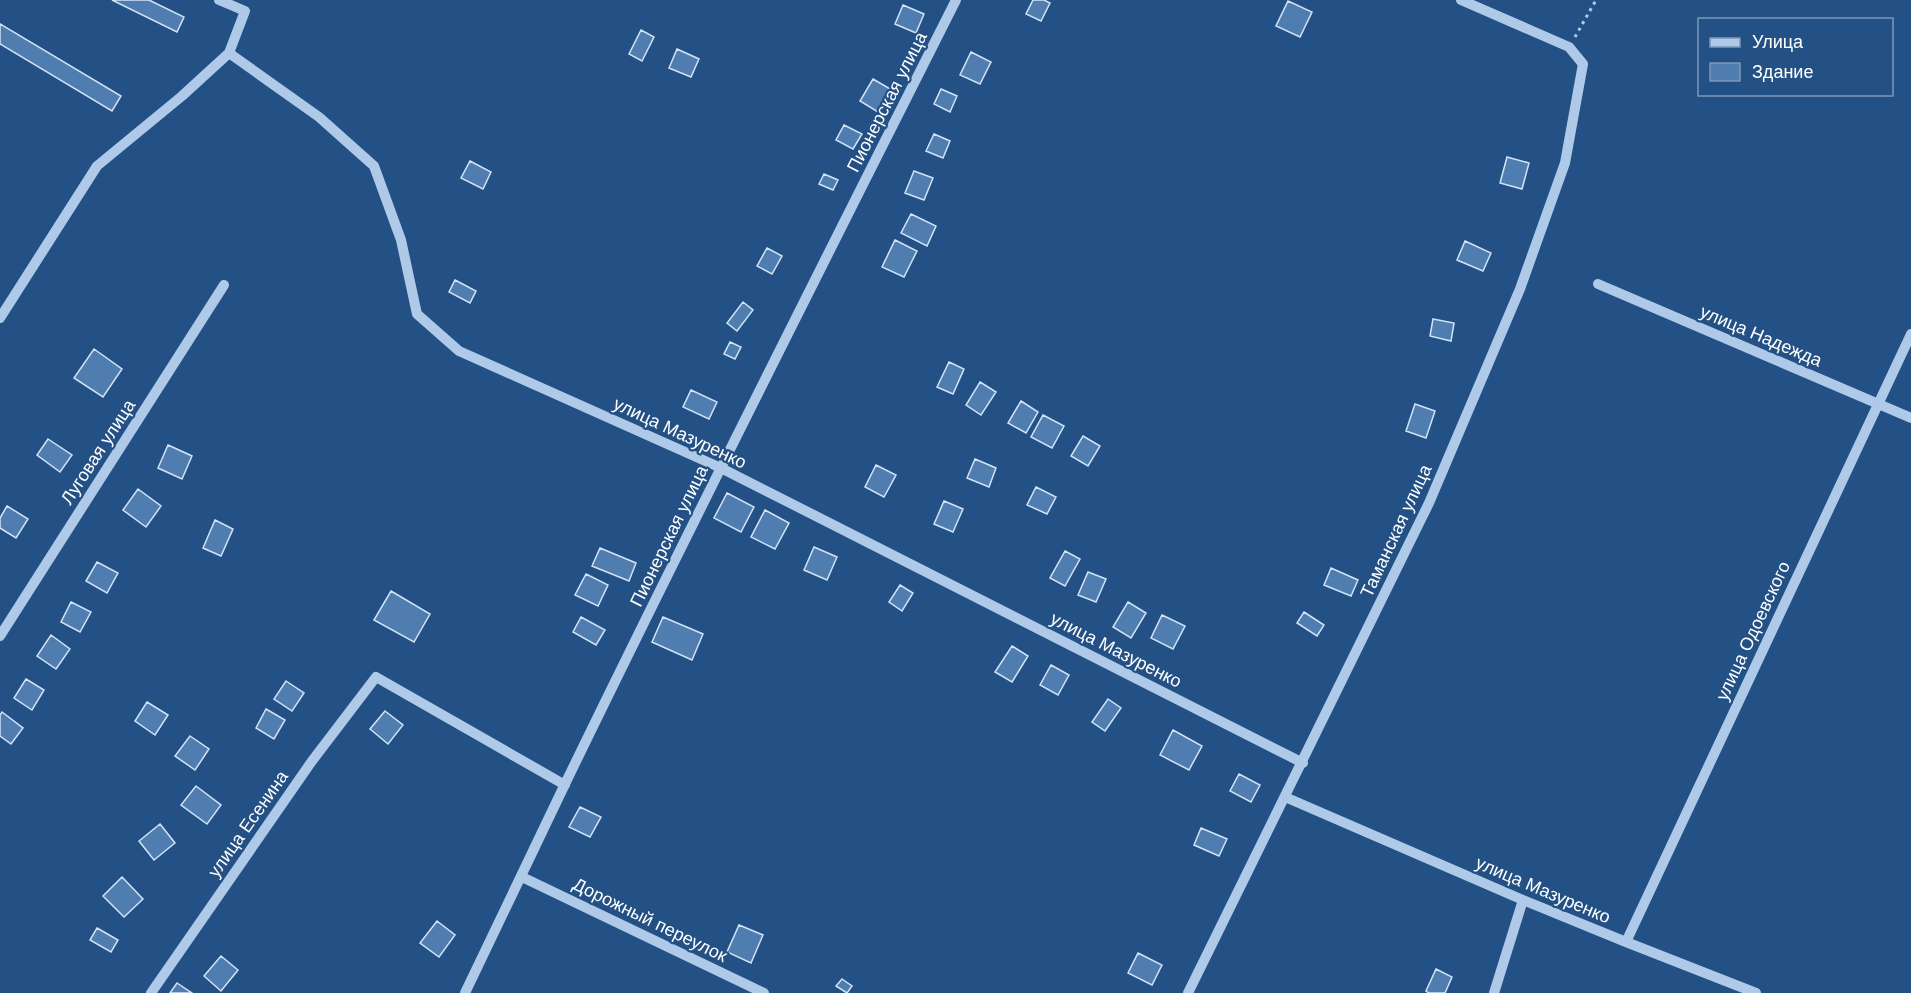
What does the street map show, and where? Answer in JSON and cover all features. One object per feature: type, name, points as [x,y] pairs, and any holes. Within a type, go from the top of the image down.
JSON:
[{"type":"street","points":[[219,0],[245,11]]},
{"type":"street","points":[[0,318],[97,166],[182,96],[229,53],[250,0]]},
{"type":"street","name":"Пионерская улица","points":[[465,993],[721,468],[956,0]]},
{"type":"street","points":[[1461,0],[1569,47]]},
{"type":"street","name":"Таманская улица","points":[[1188,993],[1429,503],[1520,289],[1565,164],[1583,64],[1569,47]]},
{"type":"street","name":"улица Мазуренко","points":[[229,53],[320,117],[374,166],[401,240],[417,314],[459,351],[721,468],[1303,763]]},
{"type":"street","name":"улица Надежда","points":[[1598,284],[1911,418]]},
{"type":"street","name":"Луговая улица","points":[[0,636],[224,285]]},
{"type":"street","name":"улица Одоевского","points":[[1626,942],[1911,334]]},
{"type":"street","name":"улица Есенина","points":[[151,993],[312,761],[376,677],[565,785]]},
{"type":"street","name":"улица Мазуренко","points":[[1285,797],[1522,900],[1756,993]]},
{"type":"street","name":"Дорожный переулок","points":[[522,877],[764,993]]},
{"type":"street","points":[[1494,993],[1522,900]]},
{"type":"path","points":[[1569,47],[1596,0]]},
{"type":"building","points":[[112,0],[149,0],[184,17],[177,32]]},
{"type":"building","points":[[1033,0],[1044,0],[1050,3],[1041,21],[1026,14]]},
{"type":"building","points":[[1288,1],[1312,12],[1300,37],[1276,26]]},
{"type":"building","points":[[903,5],[924,14],[916,33],[895,24]]},
{"type":"building","points":[[0,24],[121,96],[112,111],[0,44]]},
{"type":"building","points":[[641,30],[654,37],[642,61],[629,54]]},
{"type":"building","points":[[677,49],[699,59],[691,77],[669,68]]},
{"type":"building","points":[[971,52],[991,62],[980,84],[960,75]]},
{"type":"building","points":[[873,79],[892,90],[878,112],[860,101]]},
{"type":"building","points":[[941,89],[957,96],[950,112],[934,104]]},
{"type":"building","points":[[844,125],[862,134],[853,149],[836,140]]},
{"type":"building","points":[[934,134],[950,141],[943,158],[926,151]]},
{"type":"building","points":[[1507,157],[1529,163],[1522,189],[1500,183]]},
{"type":"building","points":[[470,161],[491,172],[483,189],[461,178]]},
{"type":"building","points":[[914,171],[933,178],[924,200],[905,193]]},
{"type":"building","points":[[824,174],[838,180],[833,190],[819,184]]},
{"type":"building","points":[[911,214],[936,226],[927,246],[901,233]]},
{"type":"building","points":[[895,240],[917,251],[904,277],[882,267]]},
{"type":"building","points":[[1465,241],[1491,253],[1483,271],[1457,260]]},
{"type":"building","points":[[767,248],[782,256],[772,274],[757,266]]},
{"type":"building","points":[[455,280],[476,291],[470,303],[449,292]]},
{"type":"building","points":[[743,302],[753,310],[737,331],[727,323]]},
{"type":"building","points":[[1433,319],[1454,323],[1451,341],[1430,336]]},
{"type":"building","points":[[730,342],[741,347],[735,359],[724,354]]},
{"type":"building","points":[[94,349],[122,369],[103,397],[74,378]]},
{"type":"building","points":[[949,362],[964,369],[953,394],[937,387]]},
{"type":"building","points":[[980,382],[996,392],[981,415],[966,405]]},
{"type":"building","points":[[691,390],[717,402],[709,419],[683,407]]},
{"type":"building","points":[[1021,401],[1038,412],[1026,433],[1008,423]]},
{"type":"building","points":[[1415,404],[1435,411],[1426,438],[1406,431]]},
{"type":"building","points":[[1043,415],[1064,426],[1052,448],[1031,437]]},
{"type":"building","points":[[1083,436],[1100,446],[1088,466],[1071,456]]},
{"type":"building","points":[[48,439],[72,455],[60,472],[37,455]]},
{"type":"building","points":[[168,445],[192,456],[182,479],[158,468]]},
{"type":"building","points":[[975,459],[996,468],[989,487],[967,478]]},
{"type":"building","points":[[876,465],[896,475],[884,497],[865,487]]},
{"type":"building","points":[[1036,487],[1056,497],[1047,514],[1027,505]]},
{"type":"building","points":[[138,489],[161,506],[146,527],[123,510]]},
{"type":"building","points":[[727,493],[754,507],[741,532],[714,518]]},
{"type":"building","points":[[944,501],[963,509],[953,532],[934,524]]},
{"type":"building","points":[[7,506],[28,519],[16,538],[0,528],[0,518]]},
{"type":"building","points":[[765,510],[789,523],[775,549],[751,537]]},
{"type":"building","points":[[215,520],[233,529],[221,556],[203,548]]},
{"type":"building","points":[[814,547],[837,557],[827,580],[804,570]]},
{"type":"building","points":[[600,548],[636,563],[629,581],[592,566]]},
{"type":"building","points":[[1065,551],[1080,559],[1065,586],[1050,578]]},
{"type":"building","points":[[97,562],[118,573],[107,593],[86,581]]},
{"type":"building","points":[[1331,568],[1358,580],[1351,596],[1324,585]]},
{"type":"building","points":[[1088,572],[1106,579],[1096,602],[1078,595]]},
{"type":"building","points":[[586,574],[608,585],[598,606],[575,595]]},
{"type":"building","points":[[900,585],[913,593],[902,611],[889,602]]},
{"type":"building","points":[[391,591],[430,614],[414,642],[374,620]]},
{"type":"building","points":[[71,602],[91,612],[80,632],[61,622]]},
{"type":"building","points":[[1128,602],[1146,613],[1131,638],[1113,627]]},
{"type":"building","points":[[1304,612],[1324,625],[1317,636],[1297,623]]},
{"type":"building","points":[[1162,615],[1185,626],[1173,649],[1151,638]]},
{"type":"building","points":[[581,617],[605,630],[596,645],[573,632]]},
{"type":"building","points":[[663,617],[703,634],[692,660],[652,642]]},
{"type":"building","points":[[51,635],[70,649],[56,669],[37,656]]},
{"type":"building","points":[[1012,646],[1028,656],[1012,682],[995,672]]},
{"type":"building","points":[[1051,665],[1069,675],[1058,695],[1040,685]]},
{"type":"building","points":[[26,679],[44,690],[32,710],[14,698]]},
{"type":"building","points":[[286,681],[304,693],[292,711],[274,699]]},
{"type":"building","points":[[1108,699],[1121,708],[1105,731],[1092,722]]},
{"type":"building","points":[[147,702],[168,715],[155,735],[135,721]]},
{"type":"building","points":[[266,709],[285,720],[274,739],[256,728]]},
{"type":"building","points":[[385,711],[403,725],[388,744],[370,729]]},
{"type":"building","points":[[2,712],[23,728],[11,744],[0,736]]},
{"type":"building","points":[[1173,730],[1202,746],[1189,770],[1160,755]]},
{"type":"building","points":[[190,736],[209,749],[195,770],[175,756]]},
{"type":"building","points":[[1239,774],[1260,785],[1251,802],[1230,791]]},
{"type":"building","points":[[196,786],[221,805],[207,824],[181,805]]},
{"type":"building","points":[[580,807],[601,817],[590,837],[569,827]]},
{"type":"building","points":[[160,824],[175,843],[154,860],[139,841]]},
{"type":"building","points":[[1201,828],[1227,839],[1219,856],[1194,845]]},
{"type":"building","points":[[122,877],[143,899],[124,917],[103,896]]},
{"type":"building","points":[[437,921],[455,935],[439,957],[420,943]]},
{"type":"building","points":[[739,925],[763,935],[751,963],[727,952]]},
{"type":"building","points":[[97,928],[118,940],[111,952],[90,940]]},
{"type":"building","points":[[1138,953],[1162,965],[1152,985],[1128,973]]},
{"type":"building","points":[[221,956],[238,970],[221,991],[204,976]]},
{"type":"building","points":[[1436,969],[1452,977],[1445,993],[1426,991]]},
{"type":"building","points":[[842,979],[852,986],[847,993],[836,986]]},
{"type":"building","points":[[177,983],[192,993],[170,993]]}]
